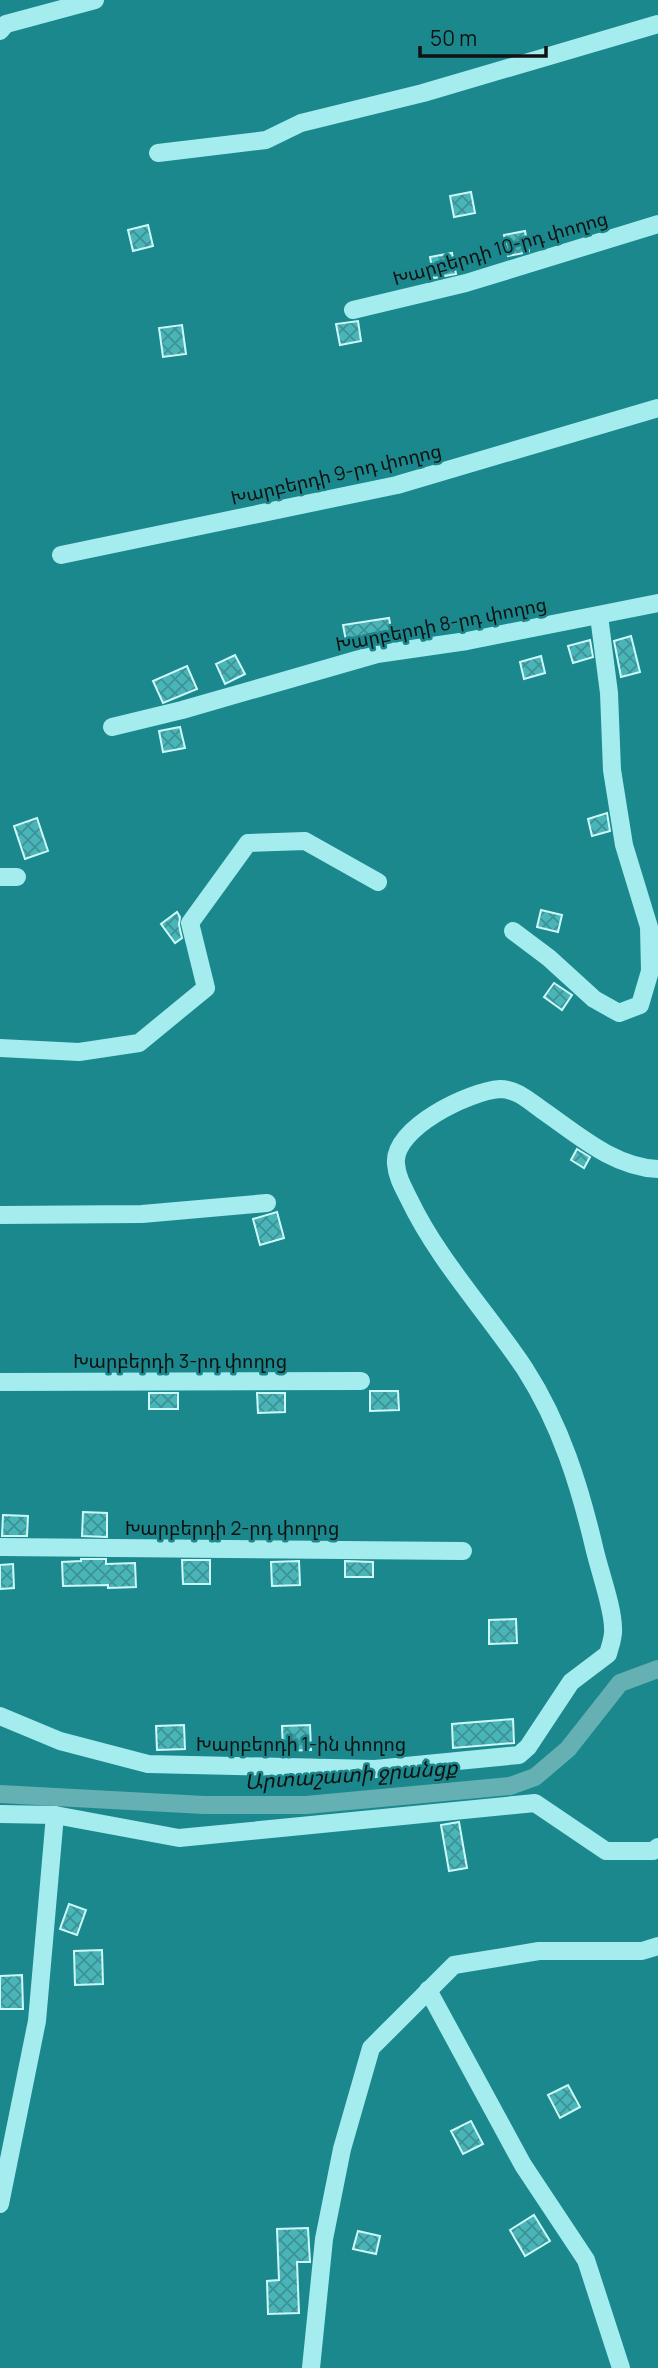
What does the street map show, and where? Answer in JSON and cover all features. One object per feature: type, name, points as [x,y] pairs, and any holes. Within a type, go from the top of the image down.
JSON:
[{"type":"street","points":[[0,31],[6,24],[95,0]]},
{"type":"street","points":[[158,153],[266,140],[301,123],[423,93],[658,24]]},
{"type":"street","name":"Խարբերդի 10-րդ փողոց","points":[[353,310],[466,283],[658,224]]},
{"type":"street","name":"Խարբերդի 9-րդ փողոց","points":[[61,555],[397,485],[658,408]]},
{"type":"street","name":"Խարբերդի 8-րդ փողոց","points":[[112,727],[182,710],[377,654],[467,641],[658,603]]},
{"type":"street","points":[[513,931],[549,958],[594,999],[619,1013],[640,1005],[650,971],[649,928],[624,845],[612,769],[609,693],[599,616]]},
{"type":"street","points":[[0,1048],[79,1052],[139,1043],[187,1004],[206,988],[190,923],[247,843],[305,841],[378,882]]},
{"type":"street","name":"Խարբերդի 1-ին փողոց","points":[[0,1716],[60,1741],[148,1764],[375,1769],[519,1755],[528,1747],[571,1682],[606,1657],[614,1630],[582,1496],[567,1453],[531,1381],[417,1217],[398,1178],[395,1156],[408,1135],[428,1118],[454,1104],[492,1090],[504,1089],[521,1095],[620,1161],[658,1169]]},
{"type":"street","points":[[0,1215],[142,1214],[267,1203]]},
{"type":"street","name":"Խարբերդի 3-րդ փողոց","points":[[0,1382],[361,1381]]},
{"type":"street","name":"Խարբերդի 2-րդ փողոց","points":[[0,1547],[463,1551]]},
{"type":"street","points":[[0,1814],[55,1815],[179,1838],[536,1803],[606,1851],[656,1853]]},
{"type":"street","points":[[0,2204],[37,2021],[55,1815]]},
{"type":"street","points":[[312,2368],[324,2239],[342,2149],[371,2048],[454,1965],[539,1951],[642,1951],[658,1946]]},
{"type":"street","points":[[428,1990],[523,2165],[586,2260],[621,2368]]},
{"type":"building","points":[[471,192],[475,213],[454,217],[450,196]]},
{"type":"building","points":[[148,225],[153,246],[133,251],[128,230]]},
{"type":"building","points":[[525,231],[529,252],[508,256],[504,235]]},
{"type":"building","points":[[452,253],[456,274],[434,278],[430,257]]},
{"type":"building","points":[[358,321],[361,341],[340,345],[336,324]]},
{"type":"building","points":[[182,325],[186,354],[163,357],[159,328]]},
{"type":"building","points":[[389,618],[393,639],[347,646],[343,625]]},
{"type":"building","points":[[631,636],[640,672],[621,677],[614,641]]},
{"type":"building","points":[[590,640],[593,657],[573,663],[568,646]]},
{"type":"building","points":[[235,655],[245,674],[225,684],[216,664]]},
{"type":"building","points":[[541,656],[545,673],[524,679],[520,662]]},
{"type":"building","points":[[187,666],[197,689],[163,703],[153,681]]},
{"type":"building","points":[[180,727],[185,748],[163,752],[159,731]]},
{"type":"building","points":[[607,813],[610,831],[592,836],[588,819]]},
{"type":"building","points":[[37,818],[48,851],[25,859],[14,826]]},
{"type":"building","points":[[541,910],[562,915],[558,932],[537,927]]},
{"type":"building","points":[[177,912],[182,938],[175,943],[161,924]]},
{"type":"building","points":[[554,983],[572,995],[562,1010],[544,997]]},
{"type":"building","points":[[577,1149],[590,1157],[584,1168],[571,1160]]},
{"type":"building","points":[[277,1212],[284,1238],[260,1245],[253,1219]]},
{"type":"building","points":[[370,1391],[398,1391],[399,1410],[370,1411]]},
{"type":"building","points":[[149,1393],[178,1393],[178,1409],[149,1409]]},
{"type":"building","points":[[257,1393],[285,1393],[285,1412],[258,1413]]},
{"type":"building","points":[[83,1512],[107,1513],[107,1537],[82,1536]]},
{"type":"building","points":[[3,1515],[28,1516],[27,1536],[2,1536]]},
{"type":"building","points":[[106,1559],[106,1564],[135,1563],[136,1587],[63,1586],[62,1562]]},
{"type":"building","points":[[182,1560],[210,1560],[210,1584],[183,1584]]},
{"type":"building","points":[[299,1561],[300,1585],[272,1586],[271,1562]]},
{"type":"building","points":[[345,1561],[373,1562],[373,1577],[345,1577]]},
{"type":"building","points":[[13,1564],[14,1588],[0,1589],[0,1565]]},
{"type":"building","points":[[516,1619],[517,1643],[489,1644],[489,1620]]},
{"type":"building","points":[[513,1719],[514,1743],[453,1748],[452,1724]]},
{"type":"building","points":[[184,1725],[185,1749],[157,1750],[156,1726]]},
{"type":"building","points":[[310,1725],[311,1750],[283,1751],[282,1726]]},
{"type":"building","points":[[459,1822],[467,1868],[449,1871],[441,1825]]},
{"type":"building","points":[[69,1904],[86,1910],[77,1935],[60,1929]]},
{"type":"building","points":[[102,1950],[103,1984],[75,1985],[74,1951]]},
{"type":"building","points":[[22,1975],[23,2009],[0,2009],[0,1976]]},
{"type":"building","points":[[568,2085],[580,2107],[560,2118],[548,2095]]},
{"type":"building","points":[[471,2121],[483,2144],[463,2154],[451,2131]]},
{"type":"building","points":[[534,2215],[550,2241],[525,2256],[510,2230]]},
{"type":"building","points":[[308,2228],[310,2262],[297,2262],[299,2313],[268,2314],[267,2281],[279,2280],[277,2229]]},
{"type":"building","points":[[358,2231],[380,2236],[376,2254],[353,2249]]},
{"type":"waterway","name":"Արտաշատի ջրանցք","points":[[0,1794],[204,1805],[306,1805],[510,1786],[535,1777],[568,1749],[620,1683],[658,1669]]}]
